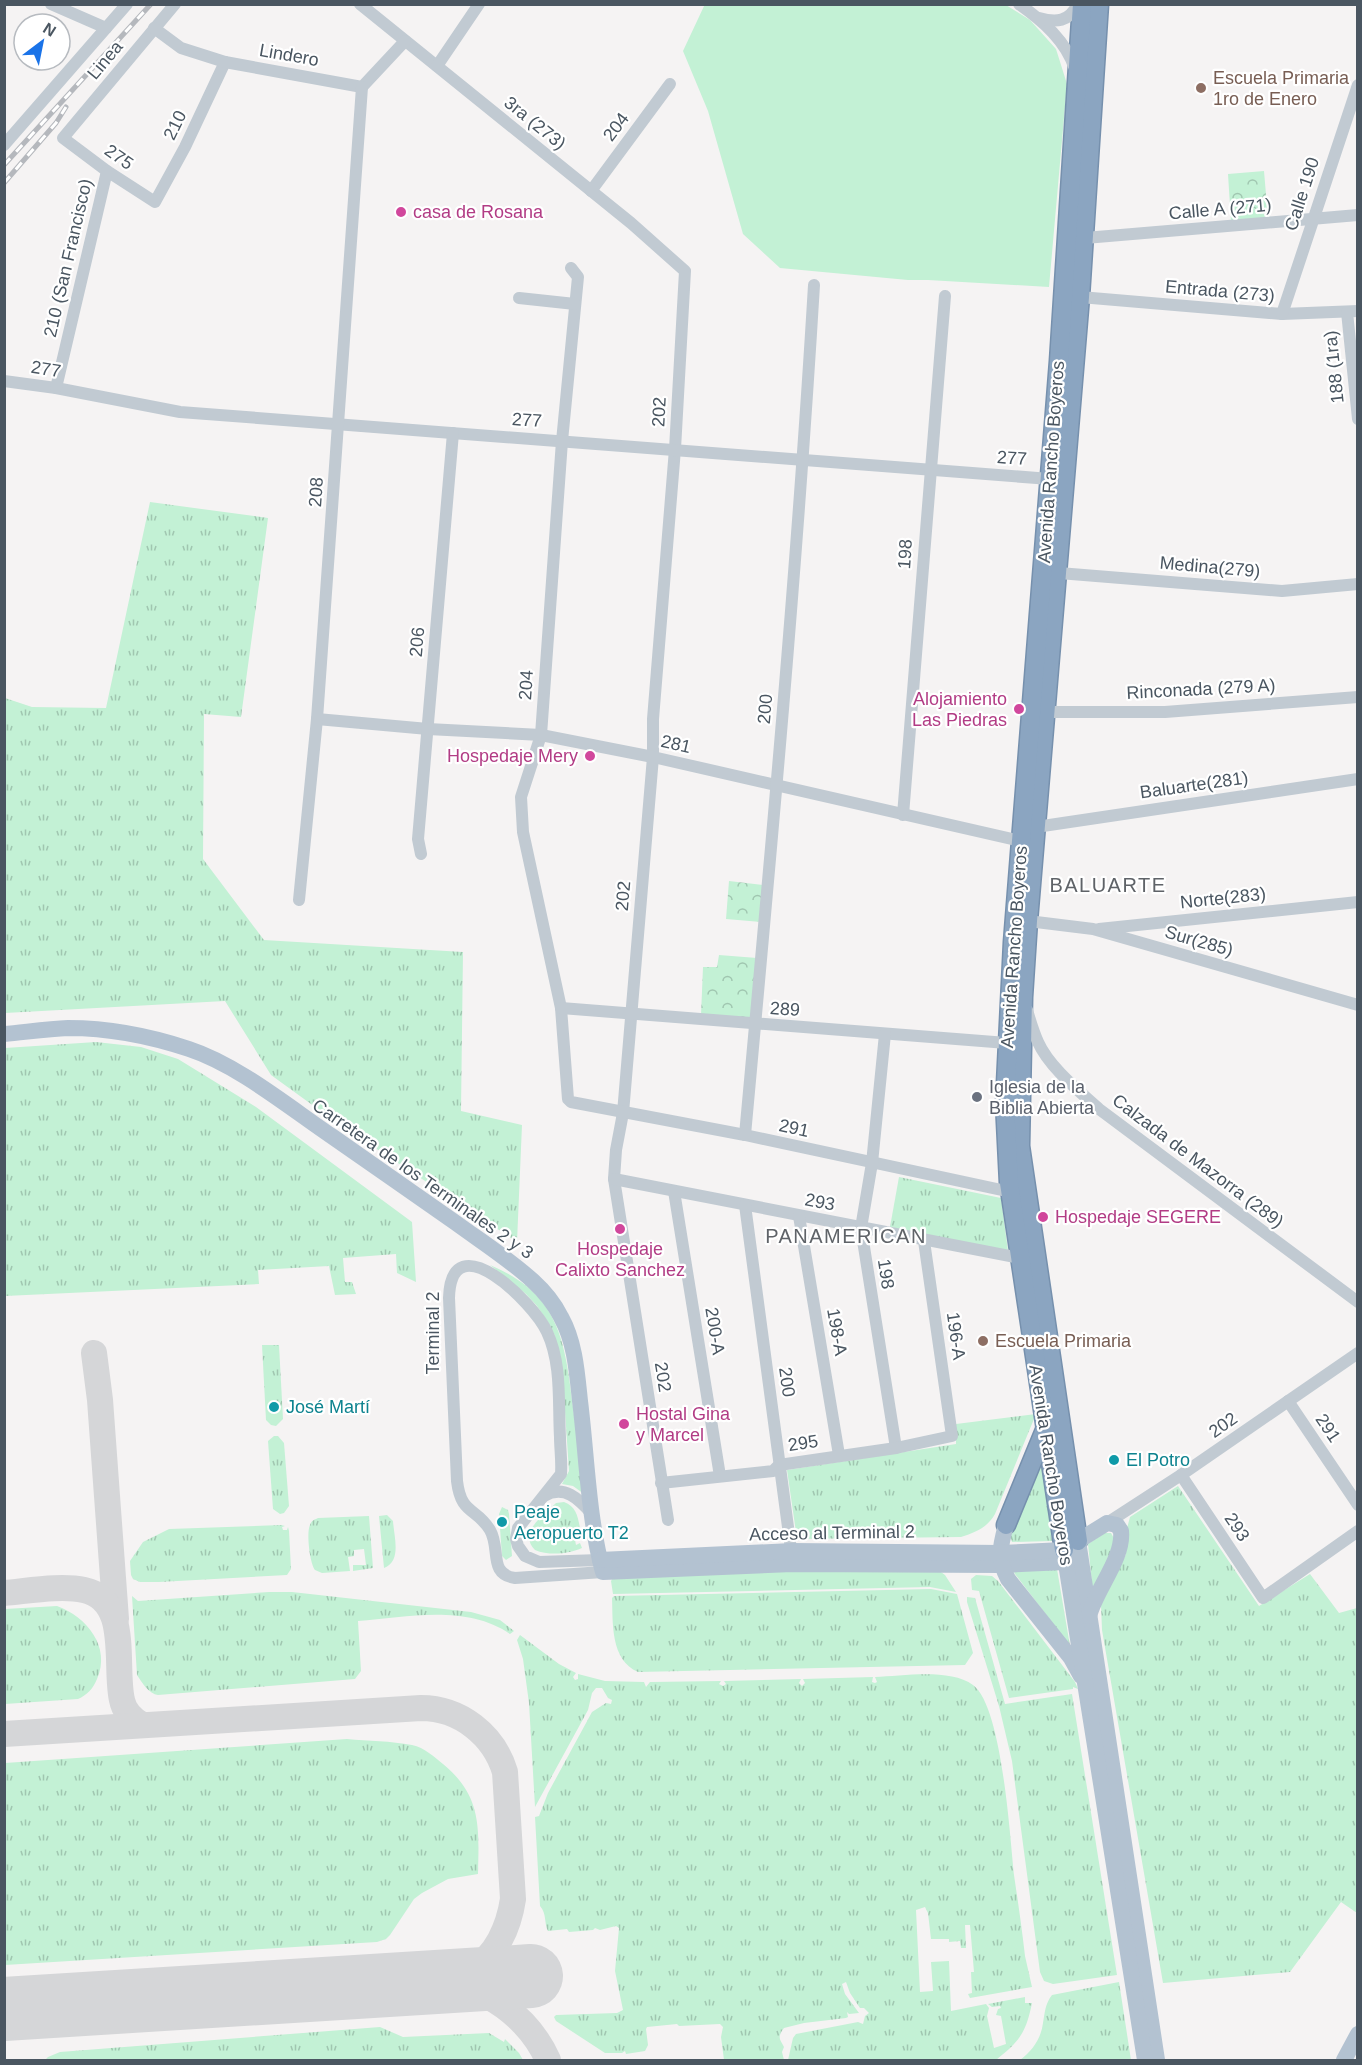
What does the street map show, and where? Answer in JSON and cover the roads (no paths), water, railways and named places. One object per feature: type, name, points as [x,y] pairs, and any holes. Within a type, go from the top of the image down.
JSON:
[{"type":"highway","name":"Avenida Rancho Boyeros","points":[[1069,1551],[1046,1429],[1006,1149],[1007,1043],[1078,86],[1080,4]]},
{"type":"highway","name":"Avenida Rancho Boyeros","points":[[1069,1551],[1020,1146],[1023,997],[1028,921],[1059,573],[1065,470],[1085,238],[1099,4]]},
{"type":"highway","points":[[1006,1525],[1046,1429]]},
{"type":"main road","name":"Carretera de los Terminales 2 y 3","points":[[4,1034],[66,1028],[96,1029],[156,1039],[192,1050],[224,1065],[253,1083],[510,1262],[534,1282],[550,1299],[562,1318],[571,1340],[592,1515],[602,1566]]},
{"type":"main road","points":[[976,1552],[987,1546],[1006,1525]]},
{"type":"main road","points":[[1006,1525],[1001,1559],[1008,1579],[1071,1659],[1087,1687]]},
{"type":"main road","points":[[1069,1551],[1113,1525],[1122,1537],[1119,1550],[1094,1601],[1089,1617]]},
{"type":"main road","name":"Acceso al Terminal 2","points":[[792,1557],[1001,1559],[1069,1551]]},
{"type":"main road","name":"Avenida Rancho Boyeros","points":[[1069,1551],[1089,1617],[1157,2061]]},
{"type":"main road","name":"Avenida Rancho Boyeros","points":[[1069,1551],[1087,1687],[1145,2061]]},
{"type":"main road","name":"Acceso al Terminal 2","points":[[602,1566],[792,1557],[976,1552],[1001,1559]]},
{"type":"main road","points":[[1344,2061],[1358,2034]]},
{"type":"street","points":[[51,4],[106,28]]},
{"type":"street","name":"Linea","points":[[6,139],[127,4]]},
{"type":"street","name":"Linea","points":[[63,138],[176,4]]},
{"type":"street","name":"3ra (273)","points":[[360,4],[591,191],[685,271]]},
{"type":"street","points":[[436,66],[479,4]]},
{"type":"street","points":[[1019,4],[1050,28],[1066,50],[1074,64],[1078,86]]},
{"type":"street","points":[[1037,17],[1056,22],[1064,20],[1080,4]]},
{"type":"street","name":"Lindero","points":[[154,28],[181,48],[225,62],[362,87]]},
{"type":"street","points":[[362,87],[405,41]]},
{"type":"street","name":"210","points":[[155,202],[185,147],[225,62]]},
{"type":"street","name":"204","points":[[591,191],[670,84]]},
{"type":"street","name":"Calle 190","points":[[1282,314],[1313,219],[1352,116],[1358,85]]},
{"type":"street","name":"208","points":[[299,900],[317,719],[362,87]]},
{"type":"street","name":"275","points":[[63,138],[107,171],[155,202]]},
{"type":"street","name":"210 (San Francisco)","points":[[56,388],[107,171]]},
{"type":"street","name":"Calle A (271)","points":[[1085,238],[1358,215]]},
{"type":"street","name":"204","points":[[569,1101],[561,1008],[523,832],[521,797],[541,735],[562,441],[578,277],[571,268]]},
{"type":"street","name":"202","points":[[668,1520],[614,1179],[616,1150],[623,1113],[653,757],[653,719],[675,449],[685,271]]},
{"type":"street","name":"200","points":[[745,1135],[777,785],[803,459],[814,285]]},
{"type":"street","name":"198","points":[[903,815],[945,296]]},
{"type":"street","name":"Entrada (273)","points":[[1080,297],[1282,314],[1352,312]]},
{"type":"street","points":[[519,298],[575,304]]},
{"type":"street","name":"188 (1ra)","points":[[1352,312],[1358,419]]},
{"type":"street","name":"277","points":[[4,381],[56,388],[180,412],[1050,479]]},
{"type":"street","name":"206","points":[[421,854],[418,839],[453,433]]},
{"type":"street","name":"Medina(279)","points":[[1059,573],[1282,591],[1358,584]]},
{"type":"street","name":"Rinconada (279 A)","points":[[1046,712],[1165,712],[1358,696]]},
{"type":"street","name":"281","points":[[317,719],[428,729],[541,735],[653,757],[1021,841]]},
{"type":"street","name":"Baluarte(281)","points":[[1036,827],[1358,779]]},
{"type":"street","name":"Norte(283)","points":[[1093,929],[1358,902]]},
{"type":"street","name":"Sur(285)","points":[[1028,921],[1093,929],[1358,1005]]},
{"type":"street","name":"Calzada de Mazorra (289)","points":[[1023,997],[1038,1044],[1072,1084],[1099,1109],[1358,1302]]},
{"type":"street","name":"289","points":[[561,1008],[1007,1043]]},
{"type":"street","name":"198","points":[[885,1034],[872,1163],[861,1228],[896,1448]]},
{"type":"street","name":"291","points":[[569,1101],[745,1135],[1011,1192]]},
{"type":"street","name":"293","points":[[614,1179],[1020,1258]]},
{"type":"street","name":"200-A","points":[[674,1191],[720,1476]]},
{"type":"street","name":"200","points":[[745,1205],[792,1557]]},
{"type":"street","name":"198-A","points":[[799,1216],[839,1455]]},
{"type":"street","name":"196-A","points":[[924,1241],[952,1436]]},
{"type":"street","name":"Terminal 2","points":[[474,1266],[485,1269],[506,1284],[535,1312],[551,1342],[555,1356],[561,1474],[517,1531],[516,1544],[527,1558],[540,1562],[602,1566],[515,1578],[505,1576],[499,1571],[495,1545],[488,1527],[461,1501],[457,1481],[449,1298],[453,1276],[463,1267],[474,1266]]},
{"type":"street","name":"202","points":[[1113,1525],[1130,1508],[1358,1353]]},
{"type":"street","name":"291","points":[[1288,1401],[1358,1505]]},
{"type":"street","name":"295","points":[[661,1484],[773,1471],[780,1465],[896,1448],[952,1436]]},
{"type":"street","name":"293","points":[[1181,1475],[1263,1598],[1358,1531]]},
{"type":"street","points":[[543,1497],[556,1491],[567,1492],[580,1500],[592,1515]]},
{"type":"railway","points":[[4,165],[151,4]]},
{"type":"railway","points":[[4,183],[56,123],[66,107]]},
{"type":"place","name":"Escuela Primaria 1ro de Enero","points":[[1201,88]]},
{"type":"place","name":"casa de Rosana","points":[[401,212]]},
{"type":"place","name":"Alojamiento Las Piedras","points":[[1019,709]]},
{"type":"place","name":"Hospedaje Mery","points":[[590,756]]},
{"type":"place","name":"Iglesia de la Biblia Abierta","points":[[977,1097]]},
{"type":"place","name":"Hospedaje SEGERE","points":[[1043,1217]]},
{"type":"place","name":"Hospedaje Calixto Sanchez","points":[[620,1229]]},
{"type":"place","name":"Escuela Primaria","points":[[983,1341]]},
{"type":"place","name":"José Martí","points":[[274,1407]]},
{"type":"place","name":"Hostal Gina y Marcel","points":[[624,1424]]},
{"type":"place","name":"El Potro","points":[[1114,1460]]},
{"type":"place","name":"Peaje Aeropuerto T2","points":[[502,1522]]},
{"type":"district","name":"BALUARTE","points":[[1108,885]]},
{"type":"district","name":"PANAMERICAN","points":[[846,1236]]}]
